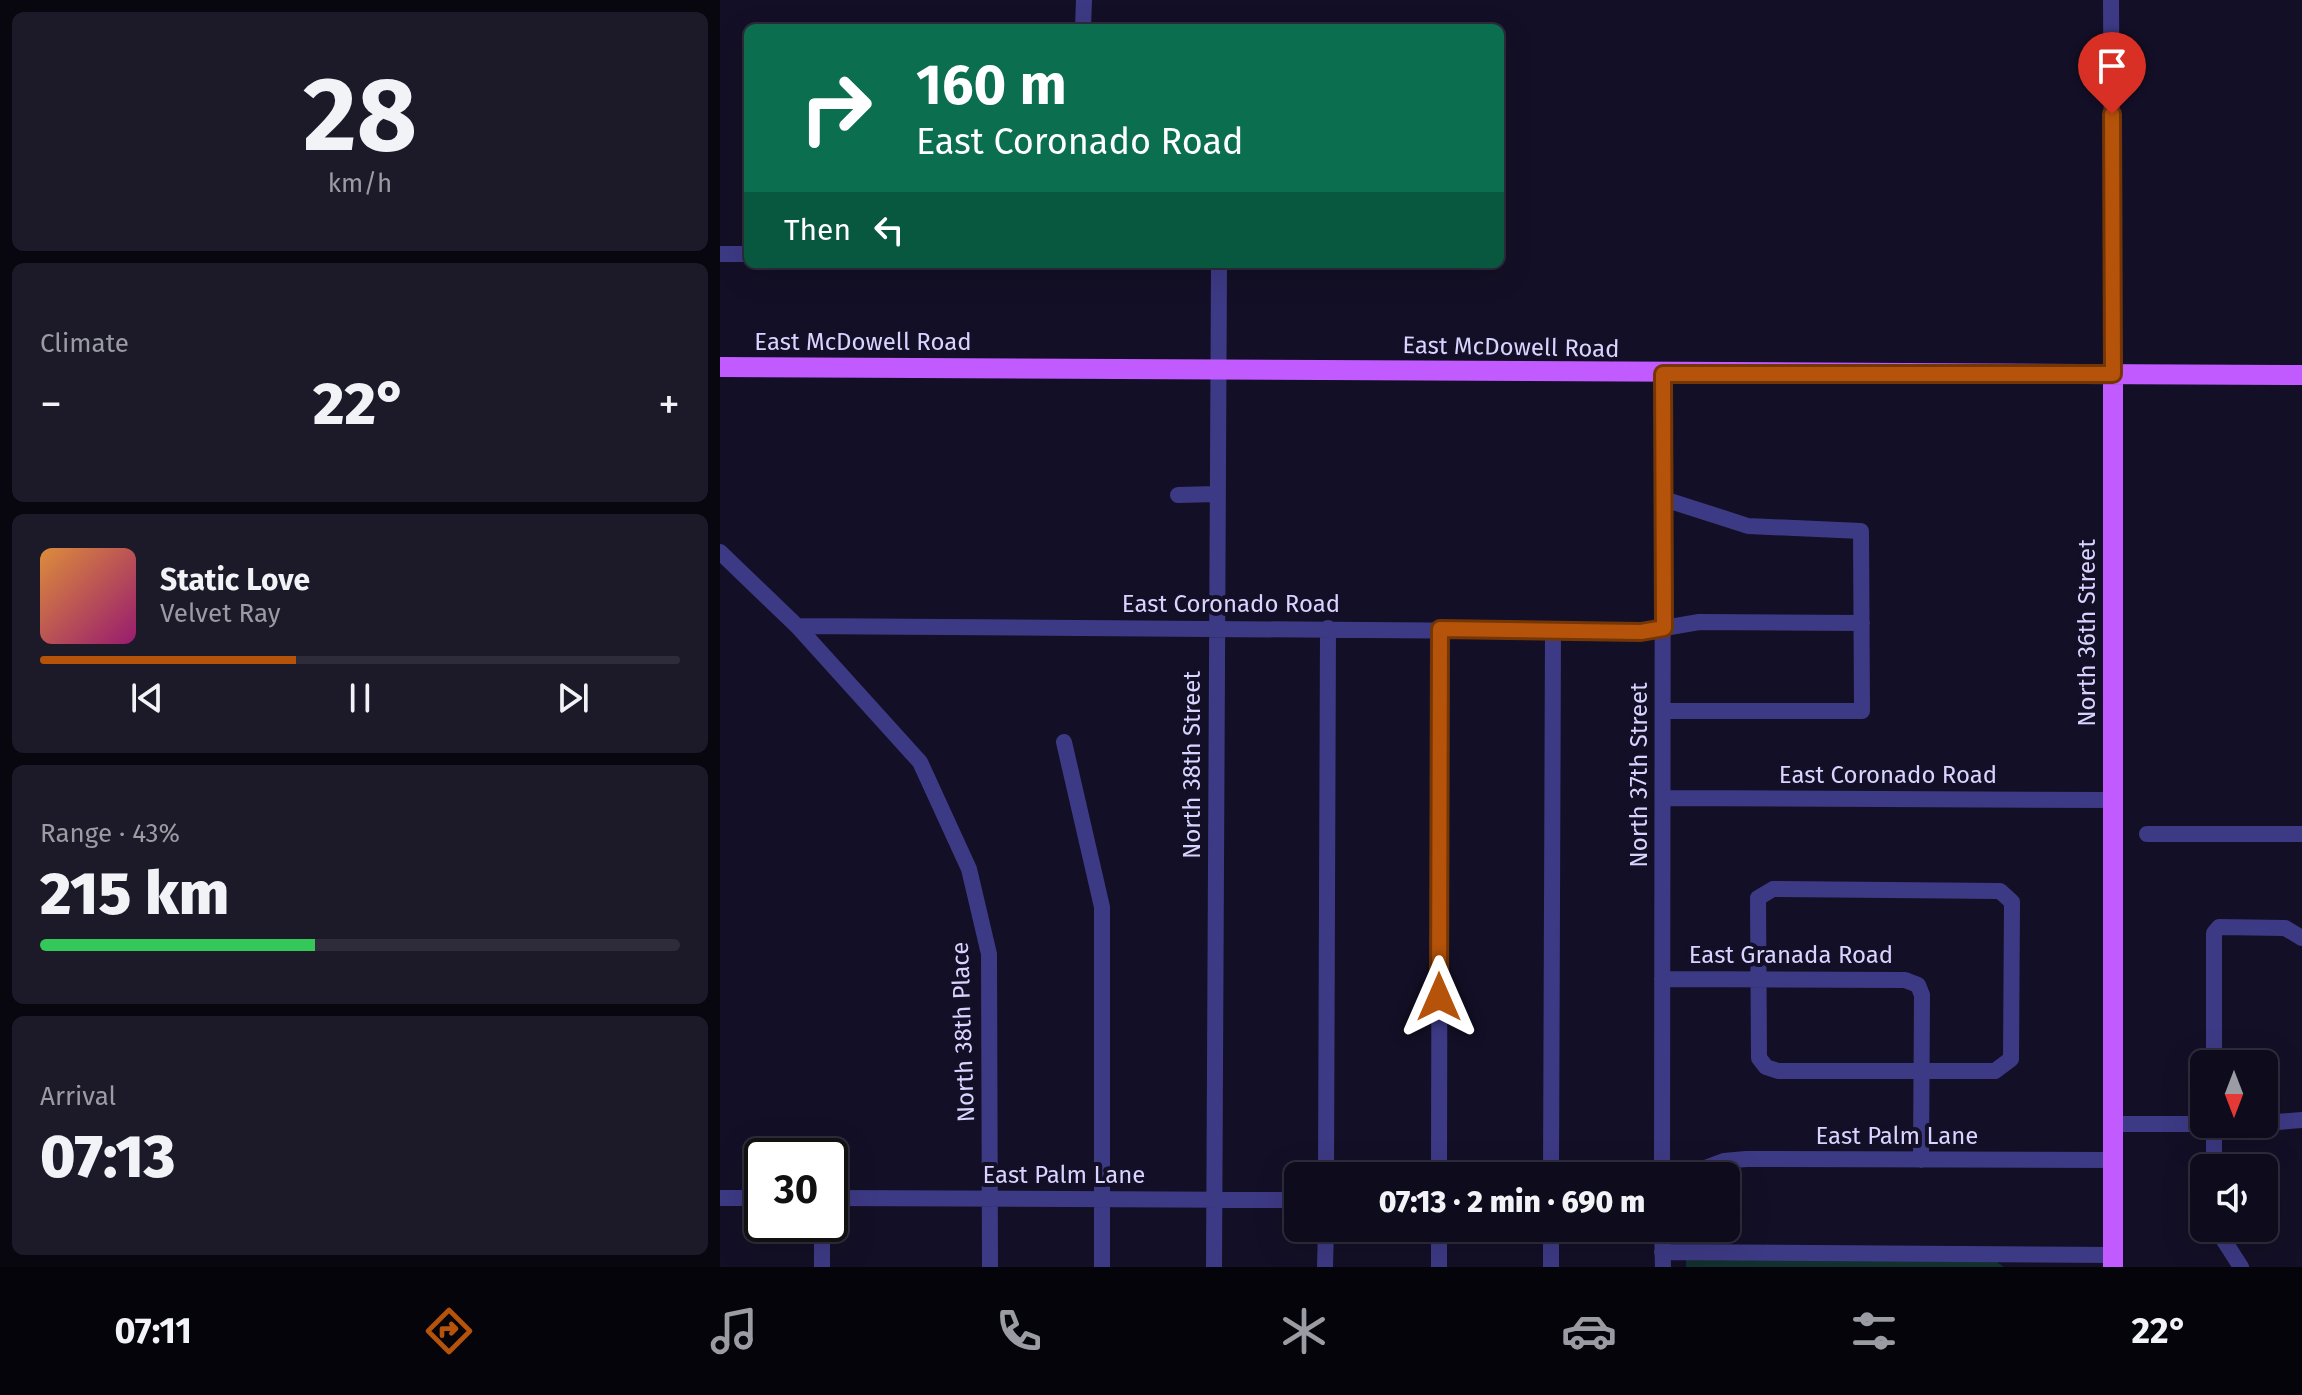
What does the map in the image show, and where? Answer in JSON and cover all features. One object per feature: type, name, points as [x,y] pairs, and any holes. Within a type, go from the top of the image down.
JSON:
[{"type":"main road","name":"East McDowell Road","points":[[720,367],[2302,375]]},
{"type":"main road","name":"North 36th Street","points":[[2113,374],[2113,1261]]},
{"type":"street","points":[[1083,24],[1084,0]]},
{"type":"street","name":"North 36th Street","points":[[2111,0],[2113,374]]},
{"type":"street","points":[[720,254],[744,254]]},
{"type":"street","name":"North 38th Street","points":[[1214,1267],[1219,268]]},
{"type":"street","name":"North 37th Street","points":[[1662,1162],[1663,374]]},
{"type":"street","points":[[1178,495],[1216,494]]},
{"type":"street","points":[[1664,499],[1748,526],[1861,531],[1862,623],[1862,711],[1664,711]]},
{"type":"street","name":"North 38th Place","points":[[720,552],[797,626],[920,762],[969,869],[989,954],[990,1267]]},
{"type":"street","name":"East Coronado Road","points":[[797,626],[1641,632],[1699,622],[1862,623]]},
{"type":"street","points":[[1326,1162],[1328,628]]},
{"type":"street","points":[[1439,1162],[1440,629]]},
{"type":"street","points":[[1551,1162],[1553,631]]},
{"type":"street","points":[[1064,742],[1102,907],[1102,1267]]},
{"type":"street","name":"East Coronado Road","points":[[1664,798],[2113,800]]},
{"type":"street","points":[[2147,834],[2302,834]]},
{"type":"street","points":[[1773,889],[2000,891],[2012,902],[2011,1059],[1995,1071],[1922,1068],[1778,1071],[1766,1067],[1759,1058],[1758,898],[1773,889]]},
{"type":"street","points":[[2214,1050],[2214,933],[2219,927],[2285,928],[2302,938]]},
{"type":"street","name":"East Granada Road","points":[[1662,979],[1905,980],[1918,985],[1922,995],[1922,1068]]},
{"type":"street","points":[[1921,1160],[1922,1068]]},
{"type":"street","points":[[2278,1122],[2302,1120]]},
{"type":"street","points":[[2114,1124],[2190,1124]]},
{"type":"street","name":"East Palm Lane","points":[[1721,1162],[1746,1159],[2113,1160]]},
{"type":"street","points":[[720,1198],[744,1198]]},
{"type":"street","name":"East Palm Lane","points":[[848,1198],[1284,1200]]},
{"type":"street","points":[[822,1242],[822,1267]]},
{"type":"street","points":[[1325,1267],[1326,1242]]},
{"type":"street","points":[[1439,1242],[1439,1267]]},
{"type":"street","points":[[1551,1242],[1551,1267]]},
{"type":"street","points":[[2225,1242],[2241,1267]]},
{"type":"street","points":[[1662,1260],[2113,1261]]},
{"type":"green space","points":[[1986,1254],[2004,1267],[1686,1267],[1686,1256]]},
{"type":"route","points":[[1439,997],[1440,629],[1641,632],[1664,628],[1663,374],[2113,374],[2112,114]]}]
